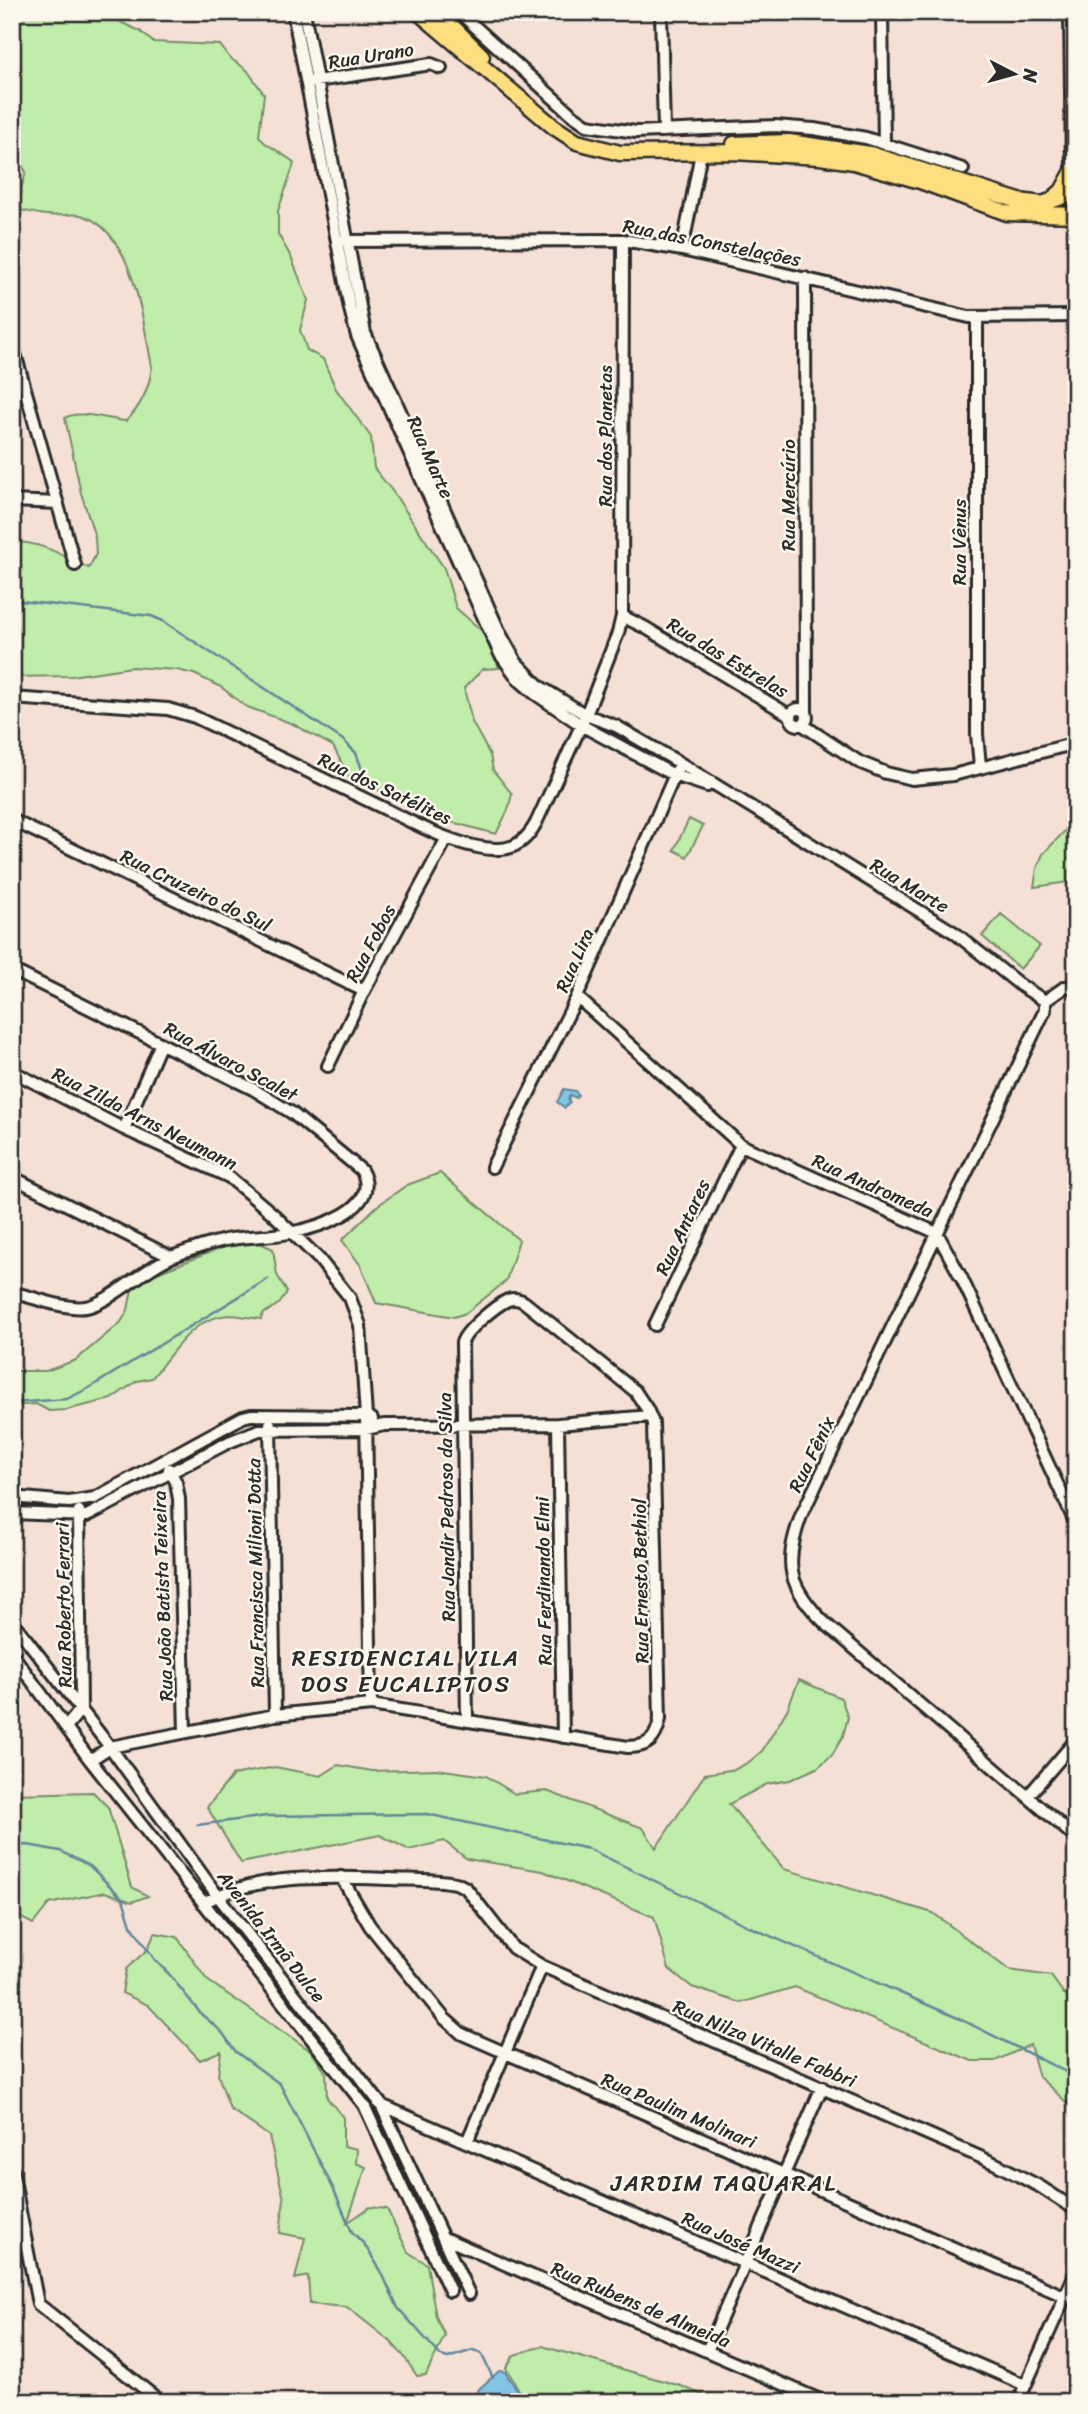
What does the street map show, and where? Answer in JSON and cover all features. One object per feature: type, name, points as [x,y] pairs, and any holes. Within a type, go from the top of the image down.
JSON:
[{"type":"main road","points":[[418,12],[554,127],[576,142],[620,153],[733,152],[820,157],[853,162],[920,181],[1007,213],[1076,215]]},
{"type":"main road","points":[[438,12],[493,67],[533,101],[560,123],[595,142],[637,146],[789,142],[823,146],[890,159],[1007,199],[1042,204],[1074,195],[1074,174]]},
{"type":"main road","points":[[1053,200],[1074,174]]},
{"type":"street","name":"Rua Marte","points":[[293,12],[311,82],[343,241],[365,333],[501,635],[516,662],[539,686],[583,720],[674,775],[719,789]]},
{"type":"street","name":"Rua Marte","points":[[304,12],[311,82]]},
{"type":"street","points":[[459,12],[571,114],[587,125],[636,132],[775,126],[814,129],[884,143],[963,169]]},
{"type":"street","points":[[661,12],[664,131]]},
{"type":"street","points":[[882,12],[884,143]]},
{"type":"street","points":[[1070,12],[1074,174]]},
{"type":"street","name":"Rua Urano","points":[[311,82],[431,64],[441,68]]},
{"type":"street","points":[[682,250],[701,153]]},
{"type":"street","name":"Rua das Constelações","points":[[343,241],[623,240],[682,250],[977,317],[1076,316]]},
{"type":"street","name":"Rua dos Planetas","points":[[618,633],[622,616],[623,240]]},
{"type":"street","name":"Rua Mercúrio","points":[[805,278],[806,712]]},
{"type":"street","name":"Rua Vênus","points":[[977,317],[977,734],[980,766]]},
{"type":"street","points":[[12,343],[75,565]]},
{"type":"street","points":[[12,501],[58,503]]},
{"type":"street","name":"Rua das Estrelas","points":[[622,616],[791,716]]},
{"type":"street","name":"Rua das Estrelas","points":[[618,633],[646,628]]},
{"type":"street","name":"Rua dos Satélites","points":[[12,698],[168,709],[195,717],[447,838],[498,849],[510,848],[522,842],[536,823],[583,720],[618,633]]},
{"type":"street","points":[[803,724],[807,719],[806,712],[803,709],[795,710],[791,716],[796,724],[803,724],[859,762],[886,773],[912,779],[953,775],[1076,743]]},
{"type":"street","name":"Rua Marte","points":[[583,720],[616,726],[680,763],[955,933],[1020,985],[1045,1001]]},
{"type":"street","points":[[632,752],[638,739]]},
{"type":"street","name":"Rua Lira","points":[[492,1167],[577,997],[680,763]]},
{"type":"street","name":"Rua Cruzeiro do Sul","points":[[12,820],[364,991]]},
{"type":"street","name":"Rua Fobos","points":[[328,1066],[364,991],[447,838]]},
{"type":"street","name":"Rua Álvaro Scalet","points":[[12,970],[253,1089],[312,1128],[361,1170],[366,1186],[359,1204],[341,1217],[291,1233],[226,1240],[171,1257],[85,1307],[12,1292]]},
{"type":"street","points":[[1045,1001],[1065,988],[1076,986]]},
{"type":"street","name":"Rua Andromeda","points":[[577,997],[741,1145],[937,1233],[962,1279],[1076,1524]]},
{"type":"street","name":"Rua Fênix","points":[[1045,1001],[1045,1010],[801,1516],[790,1550],[790,1560],[795,1583],[802,1597],[820,1618],[1076,1838]]},
{"type":"street","points":[[124,1129],[161,1043]]},
{"type":"street","name":"Rua Zilda Arns Neumann","points":[[12,1071],[124,1129],[229,1177],[273,1214],[343,1286],[360,1325],[366,1416],[371,1704]]},
{"type":"street","name":"Rua Antares","points":[[655,1325],[741,1145]]},
{"type":"street","points":[[12,1177],[171,1257]]},
{"type":"street","name":"Rua Jandir Pedroso da Silva","points":[[467,1721],[463,1336],[505,1301],[520,1300],[635,1391],[650,1416]]},
{"type":"street","points":[[12,1497],[78,1501],[95,1498],[243,1418],[270,1415],[366,1416],[384,1425]]},
{"type":"street","name":"Rua Francisca Milioni Dotta","points":[[270,1415],[275,1715]]},
{"type":"street","points":[[12,1513],[80,1518],[99,1511],[244,1434],[270,1430],[366,1429],[384,1425],[558,1424],[650,1416]]},
{"type":"street","name":"Rua Ernesto Bethiol","points":[[563,1737],[640,1747],[656,1736],[660,1719],[655,1438],[650,1416]]},
{"type":"street","name":"Rua Ferdinando Elmi","points":[[558,1424],[563,1737]]},
{"type":"street","name":"Rua João Batista Teixeira","points":[[164,1461],[176,1482],[179,1499],[185,1732]]},
{"type":"street","name":"Rua Roberto Ferrari","points":[[78,1501],[81,1709]]},
{"type":"street","name":"Avenida Irmã Dulce","points":[[12,1621],[110,1747],[217,1895],[380,2103],[468,2294]]},
{"type":"street","name":"Avenida Irmã Dulce","points":[[12,1654],[90,1760],[366,2109],[450,2291]]},
{"type":"street","points":[[90,1760],[110,1747],[185,1732],[275,1715],[371,1704],[563,1737]]},
{"type":"street","points":[[66,1727],[81,1709]]},
{"type":"street","points":[[1028,1796],[1076,1740]]},
{"type":"street","points":[[204,1903],[217,1895],[270,1883],[314,1877],[341,1877]]},
{"type":"street","name":"Rua Nilza Vitalle Fabbri","points":[[341,1877],[450,1882],[461,1885],[513,1948],[542,1966],[994,2163],[1039,2186],[1076,2210]]},
{"type":"street","name":"Rua Paulim Molinari","points":[[341,1877],[370,1926],[452,2027],[473,2040],[1064,2296]]},
{"type":"street","points":[[467,2142],[542,1966]]},
{"type":"street","points":[[707,2351],[822,2087]]},
{"type":"street","points":[[366,2109],[380,2103]]},
{"type":"street","name":"Rua José Mazzi","points":[[380,2103],[1025,2385]]},
{"type":"street","points":[[12,2170],[38,2304],[161,2402]]},
{"type":"street","points":[[428,2243],[444,2238]]},
{"type":"street","name":"Rua Rubens de Almeida","points":[[444,2238],[825,2402]]},
{"type":"street","points":[[1018,2402],[1076,2272]]},
{"type":"green space","points":[[12,12],[111,12],[122,23],[140,31],[153,42],[220,45],[230,58],[247,70],[264,94],[259,136],[294,164],[278,211],[278,234],[291,257],[308,300],[300,330],[307,350],[323,359],[336,389],[371,437],[374,468],[444,568],[456,608],[490,638],[499,668],[483,669],[464,688],[472,722],[490,755],[493,770],[512,794],[508,810],[496,834],[440,819],[372,787],[352,783],[333,746],[293,724],[245,706],[221,687],[194,674],[132,667],[71,676],[12,677],[12,542],[43,547],[89,568],[96,554],[95,537],[81,493],[65,418],[86,415],[126,421],[144,396],[152,367],[133,281],[114,241],[101,226],[75,214],[47,215],[15,209],[26,172],[12,149]]},
{"type":"green space","points":[[689,819],[703,826],[687,857],[674,850]]},
{"type":"green space","points":[[1076,819],[1076,881],[1034,887],[1037,868],[1043,854]]},
{"type":"green space","points":[[1001,914],[1040,946],[1020,969],[982,936]]},
{"type":"green space","points":[[440,1173],[519,1240],[506,1281],[466,1313],[454,1317],[376,1303],[361,1266],[342,1240],[377,1206],[407,1185]]},
{"type":"green space","points":[[248,1241],[273,1249],[277,1275],[287,1292],[280,1303],[263,1314],[261,1319],[228,1315],[203,1323],[184,1338],[152,1378],[137,1381],[111,1399],[66,1410],[49,1411],[36,1404],[12,1406],[12,1371],[46,1371],[76,1360],[121,1322],[128,1310],[132,1289],[137,1281],[221,1248]]},
{"type":"green space","points":[[799,1680],[841,1698],[848,1717],[843,1736],[832,1755],[817,1768],[790,1780],[767,1784],[729,1804],[784,1869],[933,1913],[1009,1970],[1051,1976],[1064,1994],[1076,2002],[1076,2111],[1039,2077],[1030,2045],[995,2061],[972,2061],[795,1987],[741,2003],[692,1987],[669,1969],[654,1917],[543,1871],[467,1859],[444,1841],[409,1850],[380,1835],[241,1863],[207,1807],[233,1775],[275,1767],[321,1776],[338,1765],[372,1771],[436,1769],[486,1776],[515,1794],[547,1791],[643,1828],[656,1848],[705,1774],[736,1769],[762,1751],[787,1710]]},
{"type":"green space","points":[[93,1792],[108,1807],[132,1887],[148,1896],[132,1902],[105,1892],[49,1904],[33,1924],[12,1913],[12,1794]]},
{"type":"green space","points":[[155,1933],[177,1937],[207,1980],[311,2051],[326,2073],[327,2098],[343,2117],[343,2146],[357,2149],[356,2163],[366,2167],[347,2223],[370,2207],[387,2209],[408,2252],[427,2264],[436,2317],[445,2335],[426,2375],[417,2376],[390,2341],[347,2307],[310,2304],[308,2276],[295,2279],[305,2238],[280,2233],[284,2199],[269,2136],[230,2109],[218,2075],[221,2051],[200,2060],[148,2005],[122,1993],[126,1969],[147,1950]]},
{"type":"green space","points":[[542,2346],[681,2386],[720,2402],[526,2402],[506,2368],[514,2355]]},
{"type":"water","points":[[564,1089],[575,1091],[578,1095],[576,1098],[570,1095],[570,1102],[565,1108],[557,1102]]},
{"type":"water","points":[[499,2371],[505,2372],[521,2396],[528,2395],[538,2402],[471,2402],[479,2389]]},
{"type":"waterway","points":[[12,600],[151,616],[163,621],[343,740],[356,753],[364,775]]},
{"type":"waterway","points":[[12,1403],[67,1399],[268,1279]]},
{"type":"waterway","points":[[197,1825],[267,1816],[427,1814],[589,1849],[750,1927],[960,2019],[1076,2077]]},
{"type":"waterway","points":[[12,1846],[28,1845],[60,1851],[90,1866],[123,1899],[131,1925],[155,1960],[201,2014],[221,2031],[236,2052],[280,2084],[334,2190],[352,2232],[364,2244],[381,2271],[398,2308],[441,2356],[448,2358],[473,2350],[481,2353],[493,2378]]},
{"type":"district","name":"RESIDENCIAL VILA DOS EUCALIPTOS","points":[[406,1671]]},
{"type":"district","name":"JARDIM TAQUARAL","points":[[724,2183]]}]
